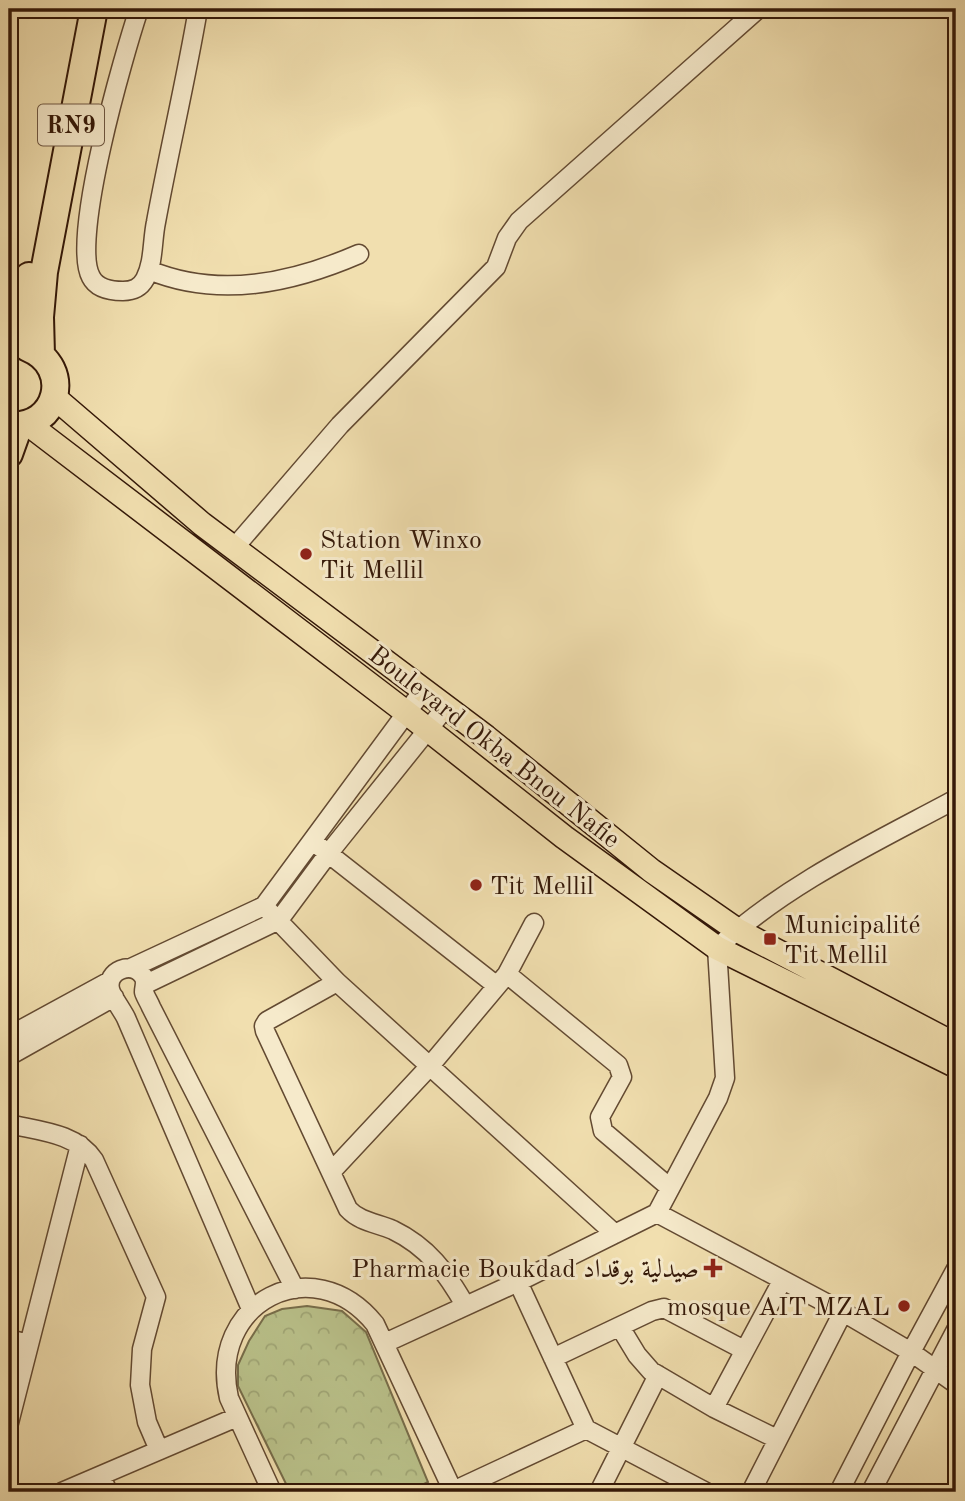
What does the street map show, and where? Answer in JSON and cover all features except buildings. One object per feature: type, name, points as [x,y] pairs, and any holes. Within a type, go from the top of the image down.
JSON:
[{"type":"highway","name":"RN9","points":[[54,397],[54,374],[49,363],[28,348],[11,346],[33,261],[78,9]]},
{"type":"highway","name":"RN9","points":[[41,355],[40,317],[44,272],[94,9]]},
{"type":"highway","points":[[9,454],[19,425],[41,416],[54,397]]},
{"type":"main road","name":"Boulevard Okba Bnou Nafie","points":[[54,397],[202,524],[424,689],[652,871],[737,930],[956,1045]]},
{"type":"main road","name":"Boulevard Okba Bnou Nafie","points":[[19,425],[407,713],[564,837],[718,948],[956,1066]]},
{"type":"street","points":[[139,9],[107,123],[88,214],[87,269],[92,281],[98,286],[120,291],[137,288],[149,270],[198,9]]},
{"type":"street","points":[[234,548],[340,425],[496,267],[507,238],[519,221],[758,9]]},
{"type":"street","points":[[149,270],[193,282],[230,287],[247,286],[326,268],[359,254]]},
{"type":"street","points":[[251,1309],[114,993],[118,971],[131,968],[264,906],[424,689]]},
{"type":"street","points":[[114,993],[127,1003],[136,1002],[145,988],[279,920],[328,854],[446,707]]},
{"type":"street","points":[[385,1343],[518,1282],[657,1213],[718,1098],[725,1078],[718,948],[775,901],[956,799]]},
{"type":"street","points":[[312,841],[618,1065],[622,1077],[600,1117],[603,1131],[669,1187]]},
{"type":"street","points":[[264,906],[337,982],[615,1234]]},
{"type":"street","points":[[331,1172],[429,1067],[502,980],[534,923]]},
{"type":"street","points":[[131,968],[141,973],[145,988],[295,1289]]},
{"type":"street","points":[[337,982],[267,1021],[264,1026],[351,1213],[402,1235],[423,1248],[444,1269],[465,1305]]},
{"type":"street","points":[[9,1036],[114,993]]},
{"type":"street","points":[[9,1056],[114,993]]},
{"type":"street","points":[[9,1124],[67,1138],[80,1145],[94,1160],[156,1297],[142,1349],[140,1385],[147,1422],[159,1450]]},
{"type":"street","points":[[9,1423],[80,1145]]},
{"type":"street","points":[[657,1213],[843,1312],[911,1352],[956,1384]]},
{"type":"street","points":[[839,1492],[956,1269]]},
{"type":"street","points":[[714,1408],[782,1281]]},
{"type":"street","points":[[518,1282],[586,1429],[706,1492]]},
{"type":"street","points":[[272,1492],[237,1417],[226,1385],[226,1357],[234,1332],[251,1309],[268,1297],[295,1289],[326,1291],[351,1301],[375,1324],[452,1492],[475,1487],[586,1429]]},
{"type":"street","points":[[553,1358],[663,1308],[744,1350]]},
{"type":"street","points":[[751,1492],[843,1312]]},
{"type":"street","points":[[620,1327],[637,1355],[658,1376],[777,1439]]},
{"type":"street","points":[[871,1492],[956,1329]]},
{"type":"street","points":[[9,1339],[29,1344]]},
{"type":"street","points":[[599,1492],[658,1376]]},
{"type":"street","points":[[62,1492],[104,1484],[159,1450],[237,1417]]},
{"type":"green space","points":[[307,1306],[342,1311],[366,1332],[428,1482],[408,1492],[290,1492],[238,1386],[238,1365],[265,1316],[282,1309]]},
{"type":"place","name":"Station Winxo Tit Mellil","points":[[306,554]]},
{"type":"place","name":"Tit Mellil","points":[[476,885]]},
{"type":"place","name":"Municipalité Tit Mellil","points":[[770,939]]},
{"type":"place","name":"Pharmacie Boukdad صيدلية بوقداد","points":[[713,1268]]},
{"type":"place","name":"mosque AIT MZAL","points":[[904,1306]]}]
